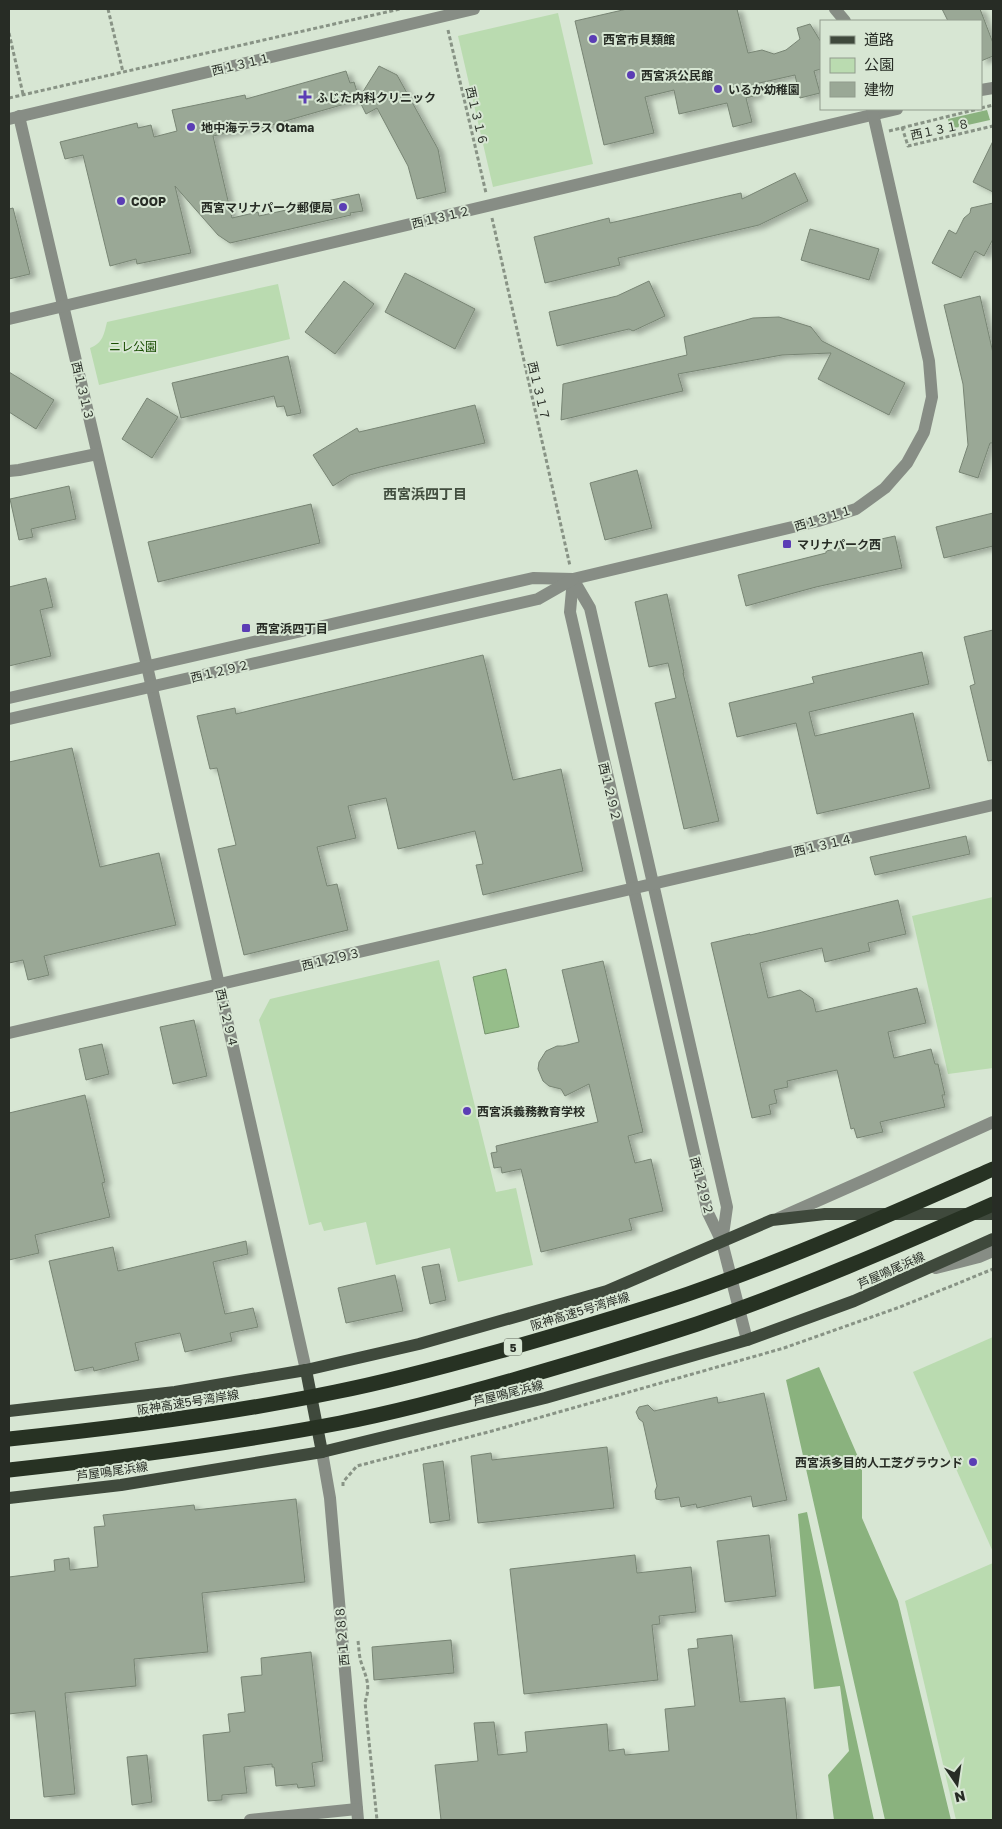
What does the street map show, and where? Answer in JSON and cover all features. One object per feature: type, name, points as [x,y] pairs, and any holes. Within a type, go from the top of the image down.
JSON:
[{"type":"highway","name":"阪神高速5号湾岸線","points":[[9,1438],[111,1428],[222,1412],[336,1392],[450,1365],[567,1332],[689,1293],[805,1249],[993,1169]]},
{"type":"highway","points":[[9,1470],[111,1459],[231,1442],[342,1423],[452,1397],[579,1361],[699,1323],[818,1278],[993,1204]]},
{"type":"main road","points":[[9,1411],[174,1392],[306,1370],[419,1344],[607,1291],[772,1220],[825,1214],[993,1214]]},
{"type":"main road","name":"芦屋鳴尾浜線","points":[[9,1498],[121,1485],[322,1452],[545,1398],[747,1340],[854,1301],[993,1239]]},
{"type":"main road","points":[[306,1370],[322,1452]]},
{"type":"street","name":"西１３１１","points":[[14,118],[474,9]]},
{"type":"street","points":[[835,9],[843,20]]},
{"type":"street","name":"西１３１１","points":[[572,579],[818,522],[856,509],[885,488],[907,462],[924,432],[932,397],[929,361],[873,111]]},
{"type":"street","name":"西１３１２","points":[[9,319],[489,206],[873,111]]},
{"type":"street","name":"西１３１３","points":[[14,118],[63,306],[147,666]]},
{"type":"street","points":[[9,471],[97,454]]},
{"type":"street","name":"西１２９２","points":[[9,698],[533,578],[572,579]]},
{"type":"street","name":"西１２９２","points":[[9,719],[538,598],[572,579]]},
{"type":"street","name":"西１２９２","points":[[572,579],[590,608],[727,1207],[722,1242]]},
{"type":"street","name":"西１２９２","points":[[572,579],[570,612],[632,890],[708,1214],[722,1242]]},
{"type":"street","name":"西１２９４","points":[[147,666],[306,1370]]},
{"type":"street","name":"西１３１４","points":[[653,885],[993,805]]},
{"type":"street","name":"西１２９３","points":[[9,1033],[653,885]]},
{"type":"street","points":[[772,1220],[868,1180],[993,1122]]},
{"type":"street","points":[[722,1242],[747,1340]]},
{"type":"street","points":[[920,1273],[979,1257],[993,1250]]},
{"type":"street","name":"西１２８８","points":[[322,1452],[330,1498],[358,1815]]},
{"type":"street","points":[[250,1820],[358,1815]]},
{"type":"path","points":[[108,9],[123,72]]},
{"type":"path","points":[[9,98],[400,9]]},
{"type":"path","name":"西１３１６","points":[[448,30],[489,206]]},
{"type":"path","points":[[9,33],[23,94]]},
{"type":"path","points":[[878,134],[972,110]]},
{"type":"path","name":"西１３１８","points":[[902,127],[908,146],[993,126]]},
{"type":"path","name":"西１３１７","points":[[489,206],[572,579]]},
{"type":"path","points":[[344,1492],[342,1482],[357,1466],[492,1431],[784,1348],[900,1308],[993,1269]]},
{"type":"path","points":[[358,1641],[360,1660],[366,1673],[369,1691],[365,1702],[377,1820]]},
{"type":"green space","points":[[558,13],[593,164],[493,187],[458,36]]},
{"type":"green space","name":"ニレ公園","points":[[278,284],[290,339],[99,385],[90,348],[100,341],[107,322]]},
{"type":"green space","points":[[993,897],[993,1068],[948,1074],[912,916]]},
{"type":"green space","points":[[439,960],[496,1192],[516,1188],[533,1265],[458,1282],[450,1248],[376,1265],[366,1222],[324,1231],[321,1222],[309,1225],[259,1020],[270,999]]},
{"type":"green space","name":"西宮浜多目的人工芝グラウンド","points":[[993,1337],[993,1552],[913,1372]]},
{"type":"green space","points":[[993,1563],[993,1820],[956,1820],[905,1601]]},
{"type":"shaded area","points":[[987,110],[990,120],[950,129],[948,119]]},
{"type":"shaded area","points":[[506,969],[519,1027],[485,1034],[473,977]]},
{"type":"shaded area","points":[[819,1367],[862,1466],[862,1518],[898,1601],[951,1820],[885,1820],[786,1380]]},
{"type":"shaded area","points":[[807,1512],[874,1820],[834,1820],[828,1775],[849,1751],[840,1686],[814,1689],[798,1514]]},
{"type":"building","points":[[627,9],[737,9],[748,53],[762,50],[774,54],[786,50],[800,39],[797,28],[810,24],[820,40],[820,69],[814,71],[820,93],[800,98],[795,75],[755,84],[758,95],[746,98],[752,122],[733,127],[727,103],[679,114],[674,90],[645,97],[654,133],[604,145],[575,21]]},
{"type":"building","points":[[942,9],[980,9],[993,43],[993,56],[982,61],[982,20],[948,20]]},
{"type":"building","points":[[379,66],[397,75],[438,149],[446,192],[417,199],[408,166],[377,108],[366,114],[359,100],[261,128],[260,126],[213,136],[232,218],[258,212],[259,216],[359,194],[363,211],[230,243],[218,235],[175,186],[191,253],[137,264],[136,259],[110,266],[83,155],[65,159],[60,142],[137,123],[138,128],[151,125],[154,137],[177,131],[172,110],[245,95],[246,99],[346,71],[350,83],[354,82],[359,98]]},
{"type":"building","points":[[993,141],[993,192],[973,182]]},
{"type":"building","points":[[795,173],[808,201],[759,225],[618,258],[620,265],[545,283],[534,237],[609,218],[610,223],[741,193],[742,199]]},
{"type":"building","points":[[993,203],[993,239],[984,256],[975,251],[961,278],[932,263],[949,230],[956,234],[964,218],[970,213],[971,208]]},
{"type":"building","points":[[13,208],[30,274],[9,279],[9,209]]},
{"type":"building","points":[[810,229],[879,249],[869,280],[801,260]]},
{"type":"building","points":[[405,273],[475,309],[455,349],[385,312]]},
{"type":"building","points":[[344,281],[374,304],[335,354],[305,332]]},
{"type":"building","points":[[649,281],[665,316],[633,331],[629,329],[557,346],[549,312],[617,296]]},
{"type":"building","points":[[980,296],[993,353],[993,443],[990,443],[978,478],[959,472],[968,445],[963,384],[944,305]]},
{"type":"building","points":[[779,317],[811,327],[822,341],[905,383],[889,415],[818,379],[831,353],[782,355],[678,374],[683,391],[561,420],[563,384],[687,355],[684,337],[753,318]]},
{"type":"building","points":[[288,356],[301,413],[287,416],[284,406],[277,407],[274,396],[181,418],[172,383]]},
{"type":"building","points":[[9,372],[54,400],[36,429],[9,412]]},
{"type":"building","points":[[147,398],[178,417],[152,458],[122,439]]},
{"type":"building","points":[[475,405],[485,443],[350,475],[333,486],[313,455],[357,428],[359,432]]},
{"type":"building","points":[[637,470],[652,528],[605,540],[590,483]]},
{"type":"building","points":[[69,486],[76,519],[31,529],[33,537],[19,540],[10,499]]},
{"type":"building","points":[[311,504],[320,543],[158,582],[148,542]]},
{"type":"building","points":[[993,513],[993,546],[944,558],[936,527]]},
{"type":"building","points":[[895,536],[902,568],[816,587],[746,606],[738,575],[826,553],[826,551]]},
{"type":"building","points":[[46,578],[53,607],[40,610],[51,656],[9,666],[9,587]]},
{"type":"building","points":[[667,594],[683,673],[719,821],[684,829],[655,703],[676,698],[668,663],[649,667],[635,602]]},
{"type":"building","points":[[993,630],[993,760],[988,761],[970,686],[975,684],[964,637]]},
{"type":"building","points":[[922,652],[929,684],[809,712],[815,736],[913,713],[930,788],[817,814],[796,723],[737,737],[729,703],[814,683],[812,677]]},
{"type":"building","points":[[483,655],[513,780],[561,769],[583,871],[483,895],[476,865],[483,864],[475,831],[398,849],[386,798],[348,806],[356,838],[317,847],[327,886],[337,884],[348,930],[244,955],[218,849],[236,845],[217,768],[210,769],[197,716],[235,708],[236,714]]},
{"type":"building","points":[[72,748],[100,867],[159,853],[176,925],[44,956],[49,975],[28,980],[23,960],[9,963],[9,762]]},
{"type":"building","points":[[966,836],[970,854],[875,875],[870,857]]},
{"type":"building","points":[[898,900],[906,934],[868,943],[870,951],[825,962],[822,948],[760,963],[768,998],[800,990],[813,999],[816,1012],[917,988],[926,1023],[888,1032],[894,1058],[931,1049],[935,1064],[938,1064],[945,1095],[942,1095],[945,1107],[880,1122],[883,1132],[857,1138],[854,1128],[851,1129],[837,1070],[787,1081],[788,1087],[774,1090],[777,1103],[769,1105],[771,1114],[752,1118],[711,943]]},
{"type":"building","points":[[603,961],[643,1132],[628,1136],[635,1163],[651,1159],[663,1211],[629,1219],[632,1230],[541,1252],[521,1169],[502,1173],[501,1167],[494,1168],[491,1153],[497,1152],[496,1146],[598,1122],[589,1084],[565,1096],[561,1089],[549,1086],[543,1081],[538,1069],[539,1062],[546,1051],[557,1046],[579,1042],[562,970]]},
{"type":"building","points":[[194,1020],[207,1076],[173,1084],[160,1027]]},
{"type":"building","points":[[102,1044],[109,1074],[86,1080],[79,1049]]},
{"type":"building","points":[[85,1095],[105,1182],[102,1183],[110,1217],[35,1235],[39,1253],[9,1260],[9,1113]]},
{"type":"building","points":[[246,1241],[248,1254],[213,1262],[225,1314],[253,1308],[258,1327],[230,1333],[232,1341],[185,1352],[180,1333],[135,1343],[139,1360],[94,1371],[93,1367],[75,1371],[49,1261],[113,1247],[118,1271]]},
{"type":"building","points":[[439,1264],[446,1300],[430,1304],[422,1267]]},
{"type":"building","points":[[395,1275],[403,1311],[346,1323],[338,1288]]},
{"type":"building","points":[[764,1393],[787,1500],[753,1507],[751,1496],[697,1508],[696,1504],[681,1507],[679,1497],[656,1499],[655,1491],[657,1486],[643,1422],[639,1419],[636,1412],[639,1407],[648,1405],[654,1411],[717,1397],[718,1403]]},
{"type":"building","points":[[607,1447],[614,1508],[478,1523],[471,1456],[491,1453],[492,1460]]},
{"type":"building","points":[[443,1461],[450,1520],[430,1523],[423,1464]]},
{"type":"building","points":[[296,1499],[305,1582],[202,1593],[208,1652],[134,1659],[136,1686],[65,1693],[75,1794],[44,1797],[35,1711],[9,1714],[9,1577],[55,1571],[54,1560],[69,1558],[70,1570],[98,1567],[94,1527],[105,1526],[103,1515],[194,1505],[195,1510]]},
{"type":"building","points":[[769,1535],[776,1596],[725,1602],[717,1541]]},
{"type":"building","points":[[635,1555],[637,1573],[691,1567],[696,1612],[659,1616],[660,1624],[652,1625],[658,1680],[524,1694],[510,1569]]},
{"type":"building","points":[[732,1635],[740,1702],[785,1698],[797,1820],[441,1820],[435,1765],[478,1761],[474,1723],[494,1722],[498,1755],[527,1752],[525,1732],[607,1724],[609,1751],[624,1749],[625,1755],[669,1751],[665,1709],[695,1706],[688,1649],[698,1648],[697,1639]]},
{"type":"building","points":[[451,1640],[454,1673],[374,1680],[372,1647]]},
{"type":"building","points":[[311,1652],[323,1761],[312,1763],[315,1786],[298,1788],[297,1784],[276,1786],[272,1764],[244,1767],[247,1793],[222,1795],[222,1800],[208,1801],[203,1735],[230,1732],[228,1714],[245,1712],[241,1677],[262,1675],[261,1658]]},
{"type":"building","points":[[147,1755],[152,1802],[132,1805],[127,1757]]},
{"type":"place","name":"西宮市貝類館","points":[[593,39]]},
{"type":"place","name":"西宮浜公民館","points":[[631,75]]},
{"type":"place","name":"いるか幼稚園","points":[[718,89]]},
{"type":"place","name":"ふじた内科クリニック","points":[[305,97]]},
{"type":"place","name":"地中海テラス Otama","points":[[191,127]]},
{"type":"place","name":"COOP","points":[[121,201]]},
{"type":"place","name":"西宮マリナパーク郵便局","points":[[343,207]]},
{"type":"place","name":"マリナパーク西","points":[[787,544]]},
{"type":"place","name":"西宮浜四丁目","points":[[246,628]]},
{"type":"place","name":"西宮浜義務教育学校","points":[[467,1111]]},
{"type":"place","name":"西宮浜多目的人工芝グラウンド","points":[[973,1462]]},
{"type":"district","name":"西宮浜四丁目","points":[[425,493]]}]
